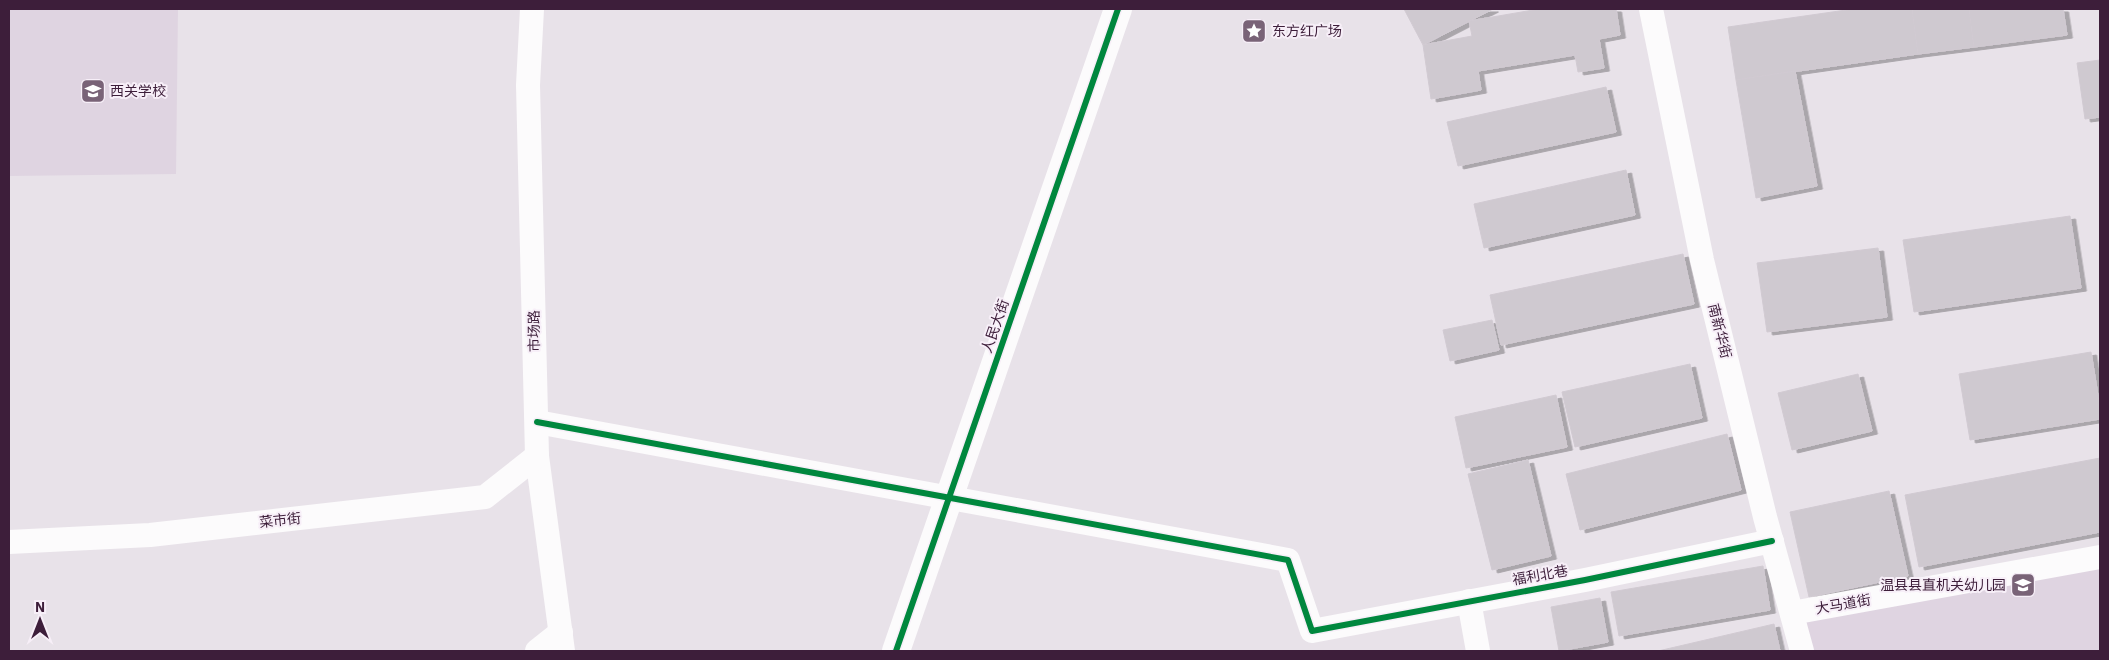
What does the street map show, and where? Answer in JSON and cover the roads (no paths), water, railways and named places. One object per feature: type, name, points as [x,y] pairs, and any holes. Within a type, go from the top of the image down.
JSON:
[{"type":"street","name":"市场路","points":[[532,9],[528,85],[537,456],[562,642]]},
{"type":"street","name":"人民大街","points":[[896,651],[1118,9]]},
{"type":"street","name":"南新华街","points":[[1651,9],[1702,260],[1772,542],[1802,651]]},
{"type":"street","points":[[537,422],[949,498]]},
{"type":"street","name":"菜市街","points":[[9,542],[150,535],[485,498],[537,456]]},
{"type":"street","name":"福利北巷","points":[[949,498],[1288,560],[1312,631],[1772,542]]},
{"type":"street","name":"大马道街","points":[[1792,614],[2100,556]]},
{"type":"street","points":[[1470,601],[1478,651]]},
{"type":"street","points":[[538,651],[562,642]]},
{"type":"place","name":"东方红广场","points":[[1254,31]]},
{"type":"place","name":"西关学校","points":[[93,91]]},
{"type":"place","name":"温县县直机关幼儿园","points":[[2023,585]]}]
